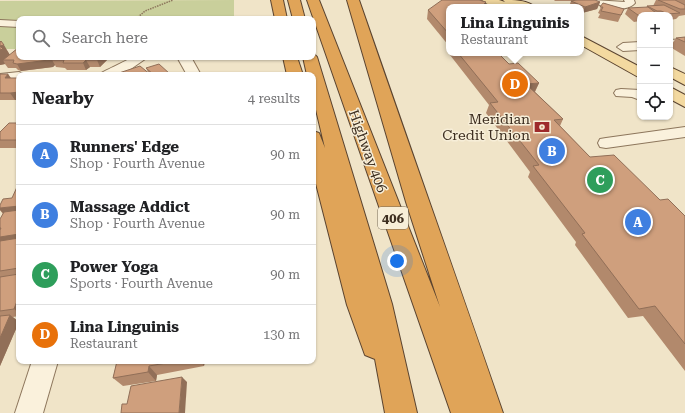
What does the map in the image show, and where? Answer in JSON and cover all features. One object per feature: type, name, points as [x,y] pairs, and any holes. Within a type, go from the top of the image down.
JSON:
[{"type":"highway","points":[[277,0],[280,16]]},
{"type":"highway","points":[[294,0],[298,16]]},
{"type":"highway","name":"Highway 406","points":[[313,0],[432,323],[467,413]]},
{"type":"highway","points":[[353,0],[416,202],[447,287],[487,413]]},
{"type":"highway","points":[[291,60],[294,72]]},
{"type":"highway","name":"Highway 406","points":[[311,60],[314,72]]},
{"type":"highway","name":"Highway 406","points":[[316,79],[378,304],[400,413]]},
{"type":"highway","points":[[316,148],[361,305],[400,413]]},
{"type":"main road","points":[[488,0],[499,4]]},
{"type":"main road","points":[[509,0],[520,4]]},
{"type":"main road","points":[[584,29],[637,54]]},
{"type":"main road","points":[[584,42],[637,71]]},
{"type":"main road","points":[[673,73],[685,80]]},
{"type":"main road","points":[[673,94],[685,102]]},
{"type":"street","points":[[598,0],[618,5],[630,3],[629,0]]},
{"type":"street","points":[[0,23],[16,24]]},
{"type":"street","points":[[673,43],[685,42]]},
{"type":"street","points":[[624,47],[637,46]]},
{"type":"street","points":[[114,72],[137,60]]},
{"type":"street","points":[[186,60],[192,72]]},
{"type":"street","points":[[0,78],[16,76]]},
{"type":"street","points":[[621,93],[637,94]]},
{"type":"street","points":[[606,143],[685,132]]},
{"type":"street","points":[[29,413],[44,364]]},
{"type":"path","points":[[139,16],[145,11],[173,0]]},
{"type":"green space","points":[[234,0],[234,16],[16,16],[16,49],[0,49],[0,1]]},
{"type":"building","points":[[442,0],[479,0],[486,2],[484,4],[446,4],[446,31],[428,10]]},
{"type":"building","points":[[595,0],[600,2],[585,7],[584,4],[578,4],[571,1]]},
{"type":"building","points":[[658,0],[675,0],[685,5],[685,9],[680,9]]},
{"type":"building","points":[[603,3],[624,9],[621,15],[601,11],[603,7],[600,7]]},
{"type":"building","points":[[664,5],[680,13],[657,11],[647,6]]},
{"type":"building","points":[[648,7],[655,12],[637,12],[637,14],[628,8]]},
{"type":"building","points":[[685,37],[685,42],[676,38]]},
{"type":"building","points":[[1,41],[4,45],[0,46],[0,42]]},
{"type":"building","points":[[16,50],[16,60],[49,60],[17,64],[13,63],[14,60],[3,60]]},
{"type":"building","points":[[460,56],[501,56],[509,64],[518,63],[539,83],[526,84],[563,119],[554,120],[590,157],[614,155],[660,200],[668,199],[685,216],[685,344],[655,306],[639,309],[582,234],[585,233],[533,166],[539,165],[490,103],[498,102]]},
{"type":"building","points":[[64,60],[86,60],[83,63],[63,63]]},
{"type":"building","points":[[159,64],[168,72],[151,72],[146,68]]},
{"type":"building","points":[[140,66],[147,72],[122,72]]},
{"type":"building","points":[[0,74],[8,74],[5,78],[16,78],[16,92],[0,93]]},
{"type":"building","points":[[9,123],[16,123],[16,140],[0,140],[0,132]]},
{"type":"building","points":[[16,189],[16,206],[0,208],[3,199],[12,198]]},
{"type":"building","points":[[16,210],[16,234],[0,237],[0,219],[4,212]]},
{"type":"building","points":[[16,238],[16,268],[0,271],[0,241]]},
{"type":"building","points":[[16,274],[16,304],[14,309],[0,311],[0,277]]},
{"type":"building","points":[[10,315],[0,338],[0,316]]},
{"type":"building","points":[[116,364],[161,364],[149,366],[148,372],[113,378]]},
{"type":"building","points":[[182,377],[179,413],[121,413],[122,404],[127,404],[131,386]]},
{"type":"place","name":"Lina Linguinis","points":[[515,84]]},
{"type":"place","name":"Meridian Credit Union","points":[[542,127]]},
{"type":"place","name":"Massage Addict","points":[[552,151]]},
{"type":"place","name":"Power Yoga","points":[[600,180]]},
{"type":"place","name":"Runners' Edge","points":[[638,222]]}]
